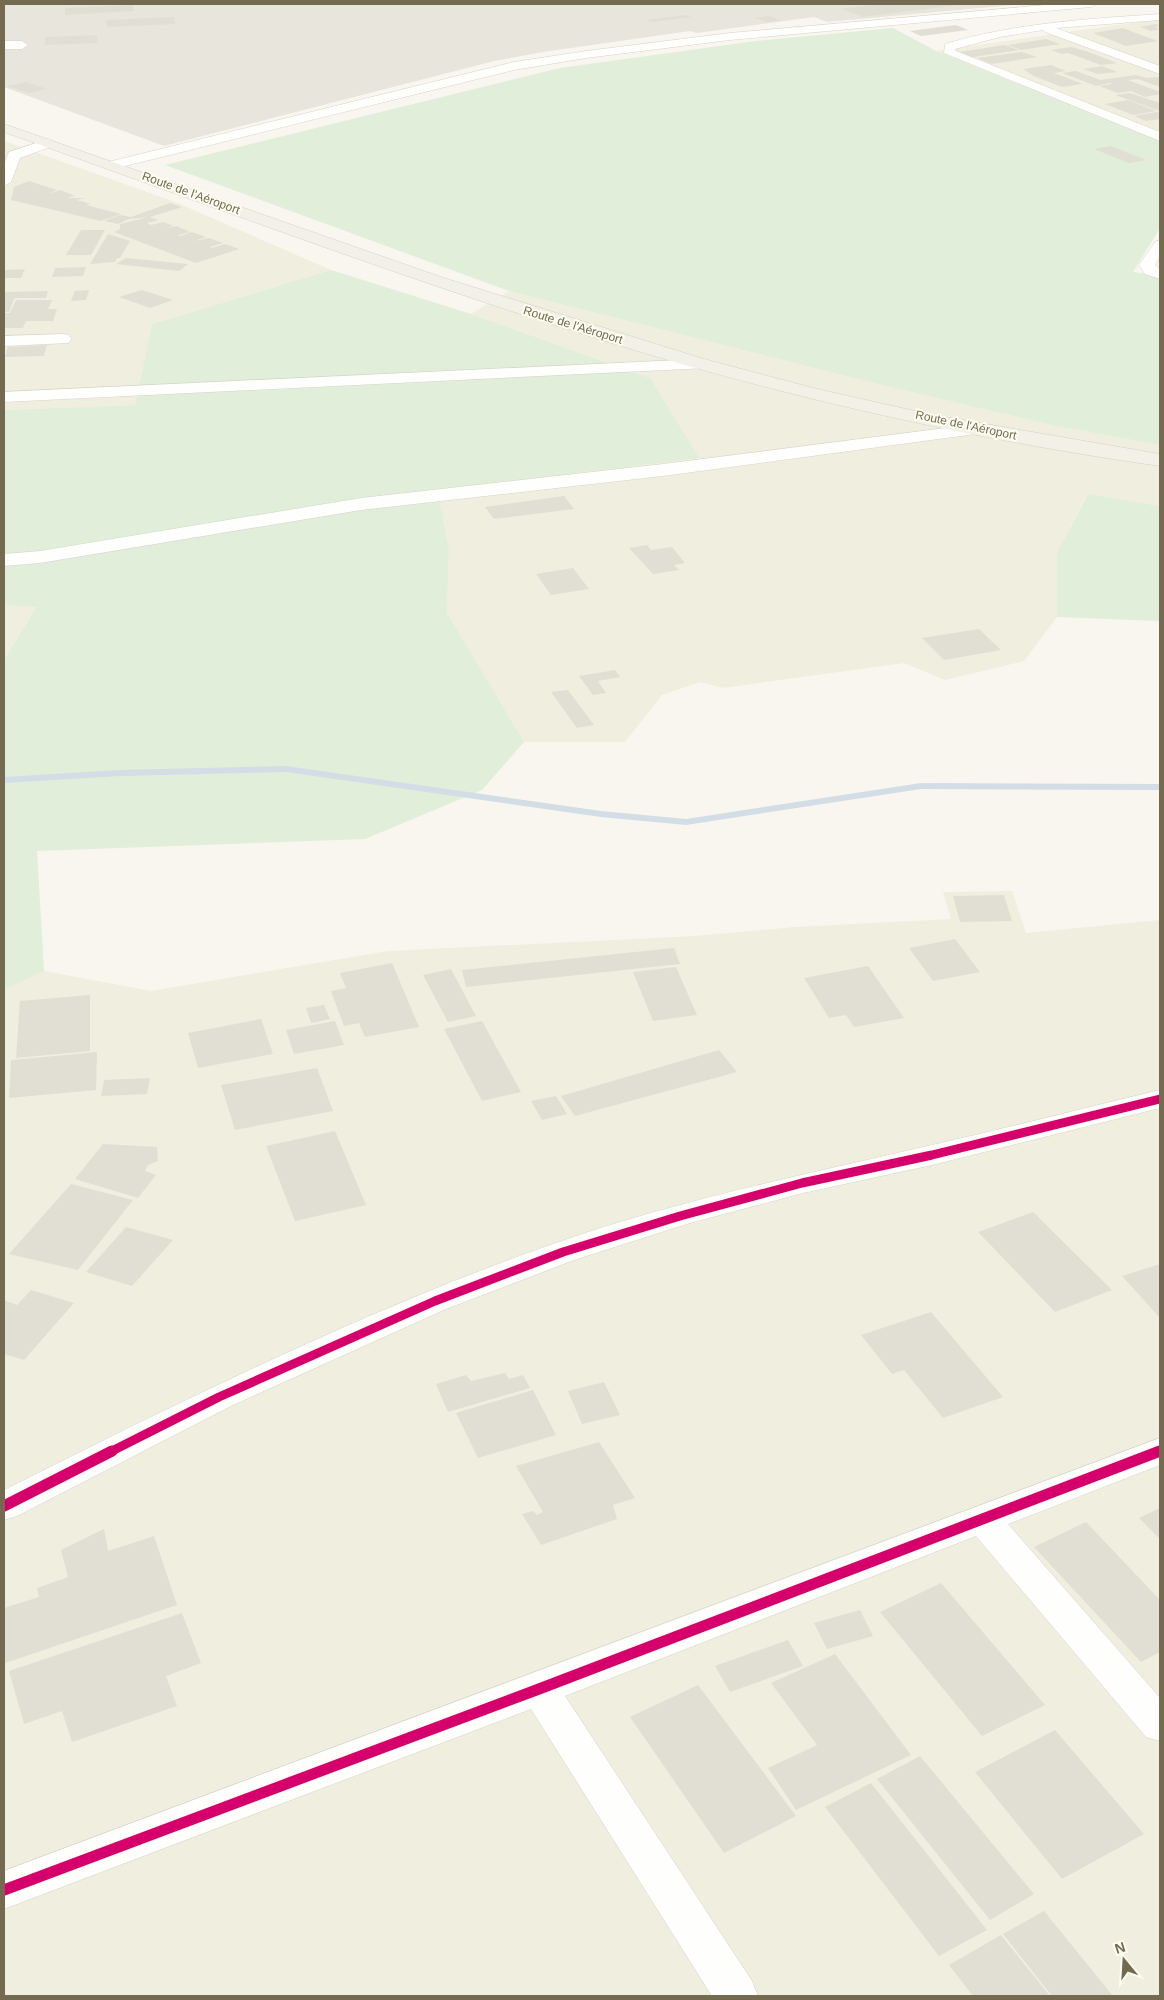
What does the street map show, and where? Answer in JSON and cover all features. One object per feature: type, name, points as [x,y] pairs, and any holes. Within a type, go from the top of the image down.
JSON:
[{"type":"main road","name":"Route de l'Aéroport","points":[[4,128],[114,165],[472,293],[701,364],[843,399],[977,429],[1160,460]]},
{"type":"street","points":[[114,165],[514,66],[569,56],[777,32],[1091,4]]},
{"type":"street","points":[[1002,12],[1160,70]]},
{"type":"street","points":[[1160,17],[1041,27],[963,42],[949,47],[950,52],[1160,137]]},
{"type":"street","points":[[4,45],[22,45]]},
{"type":"street","points":[[4,182],[14,155],[48,144]]},
{"type":"street","points":[[1160,245],[1147,265],[1150,271],[1160,274]]},
{"type":"street","points":[[4,340],[63,339]]},
{"type":"street","points":[[4,397],[701,364]]},
{"type":"street","points":[[4,565],[14,559],[360,504],[663,470],[977,429]]},
{"type":"street","points":[[4,1506],[219,1397],[435,1301],[564,1252],[680,1216],[802,1183],[932,1155],[1160,1099]]},
{"type":"street","points":[[4,1890],[539,1689],[1160,1452]]},
{"type":"street","points":[[983,1519],[1160,1725]]},
{"type":"street","points":[[539,1689],[736,1996]]},
{"type":"shaded area","points":[[4,4],[1024,4],[827,22],[814,17],[697,33],[690,31],[543,52],[494,61],[164,146],[4,87]]},
{"type":"shaded area","points":[[1160,19],[1160,141],[936,51]]},
{"type":"shaded area","points":[[4,141],[175,202],[331,270],[152,324],[135,405],[4,410]]},
{"type":"shaded area","points":[[509,291],[886,386],[1056,426],[1160,445],[1160,506],[1087,494],[1057,552],[1057,617],[1024,661],[945,680],[904,663],[723,688],[700,682],[662,695],[625,742],[524,742],[447,613],[449,549],[437,490],[650,378],[471,314]]},
{"type":"shaded area","points":[[4,605],[36,606],[4,660]]},
{"type":"shaded area","points":[[1012,891],[1026,933],[1160,920],[1160,1996],[4,1996],[4,990],[44,971],[151,991],[388,951],[695,936],[795,927],[951,919],[943,892]]},
{"type":"green space","points":[[893,28],[936,51],[1160,141],[1160,228],[1133,272],[1160,276],[1160,445],[1056,426],[886,386],[509,291],[165,165],[560,68],[756,41]]},
{"type":"green space","points":[[331,270],[471,314],[650,378],[699,458],[437,490],[449,549],[447,613],[524,742],[482,790],[365,839],[37,851],[44,971],[4,990],[4,660],[36,607],[4,605],[4,410],[135,405],[152,324]]},
{"type":"green space","points":[[1088,494],[1160,506],[1160,621],[1057,617],[1057,552]]},
{"type":"building","points":[[881,4],[958,5],[863,17],[842,9]]},
{"type":"building","points":[[133,5],[134,11],[65,15],[65,8]]},
{"type":"building","points":[[686,15],[691,17],[653,22],[647,20]]},
{"type":"building","points":[[769,16],[781,20],[767,22],[755,18]]},
{"type":"building","points":[[174,17],[175,24],[107,27],[106,20]]},
{"type":"building","points":[[1156,24],[1160,26],[1154,27],[1160,29],[1151,31],[1140,27]]},
{"type":"building","points":[[956,25],[968,30],[921,36],[910,31]]},
{"type":"building","points":[[1123,28],[1158,41],[1126,46],[1093,33]]},
{"type":"building","points":[[97,35],[97,43],[45,45],[45,37]]},
{"type":"building","points":[[1046,39],[1060,44],[1021,50],[1008,45]]},
{"type":"building","points":[[1005,45],[1019,50],[973,57],[959,52]]},
{"type":"building","points":[[1071,47],[1117,63],[1101,65],[1068,53],[1062,54],[1051,50]]},
{"type":"building","points":[[1022,52],[1037,57],[992,64],[977,58]]},
{"type":"building","points":[[1051,65],[1066,71],[1054,73],[1083,84],[1062,87],[1034,76],[1023,69]]},
{"type":"building","points":[[1102,66],[1117,72],[1098,74],[1083,69]]},
{"type":"building","points":[[1076,71],[1100,80],[1136,75],[1147,78],[1158,77],[1160,78],[1160,87],[1138,79],[1128,80],[1160,92],[1160,94],[1145,97],[1131,91],[1118,93],[1099,86],[1112,84],[1110,83],[1096,86],[1062,73]]},
{"type":"building","points":[[26,82],[47,89],[28,93],[7,86]]},
{"type":"building","points":[[1130,93],[1160,103],[1160,111],[1115,95]]},
{"type":"building","points":[[1128,100],[1156,111],[1133,115],[1105,104]]},
{"type":"building","points":[[1157,112],[1160,114],[1160,119],[1146,121],[1134,116]]},
{"type":"building","points":[[1111,146],[1146,160],[1129,163],[1094,149]]},
{"type":"building","points":[[29,181],[57,190],[47,194],[61,190],[75,196],[67,198],[85,198],[77,200],[91,204],[86,205],[121,214],[101,221],[11,200],[14,187]]},
{"type":"building","points":[[170,203],[182,207],[150,217],[129,219],[118,224],[104,221],[120,215],[131,217]]},
{"type":"building","points":[[149,217],[159,220],[147,223],[151,225],[163,222],[174,226],[162,229],[177,226],[190,232],[178,235],[180,236],[192,232],[206,237],[194,241],[209,238],[223,243],[210,247],[212,248],[225,244],[239,249],[196,263],[114,232],[120,229],[120,224]]},
{"type":"building","points":[[81,230],[105,230],[91,255],[66,255]]},
{"type":"building","points":[[108,234],[130,241],[120,258],[117,258],[115,262],[90,264]]},
{"type":"building","points":[[126,258],[188,264],[179,271],[116,264]]},
{"type":"building","points":[[86,267],[83,276],[52,277],[55,268]]},
{"type":"building","points":[[25,269],[21,278],[4,278],[4,270]]},
{"type":"building","points":[[89,290],[86,300],[71,301],[75,291]]},
{"type":"building","points":[[142,290],[173,300],[150,308],[119,297]]},
{"type":"building","points":[[48,291],[46,298],[14,298],[9,312],[4,312],[4,292]]},
{"type":"building","points":[[16,300],[52,300],[48,309],[57,309],[53,321],[26,321],[23,328],[4,328],[4,313],[10,313]]},
{"type":"building","points":[[47,345],[44,356],[5,357],[8,347]]},
{"type":"building","points":[[564,496],[574,509],[494,519],[485,507]]},
{"type":"building","points":[[647,545],[651,550],[672,547],[685,563],[674,565],[679,570],[653,574],[629,548]]},
{"type":"building","points":[[573,568],[589,589],[551,595],[536,574]]},
{"type":"building","points":[[979,629],[1001,650],[944,660],[922,638]]},
{"type":"building","points":[[615,670],[620,677],[598,681],[606,693],[593,695],[579,676]]},
{"type":"building","points":[[568,690],[594,725],[577,728],[551,692]]},
{"type":"building","points":[[1004,895],[1012,921],[960,922],[953,896]]},
{"type":"building","points":[[955,939],[980,972],[933,981],[909,948]]},
{"type":"building","points":[[674,948],[680,964],[466,987],[462,970]]},
{"type":"building","points":[[392,963],[419,1027],[365,1037],[359,1023],[344,1026],[331,991],[346,988],[340,973]]},
{"type":"building","points":[[868,966],[904,1018],[854,1027],[846,1015],[829,1018],[804,978]]},
{"type":"building","points":[[676,967],[697,1015],[653,1021],[633,972]]},
{"type":"building","points":[[451,969],[476,1016],[448,1022],[423,975]]},
{"type":"building","points":[[90,995],[90,1051],[16,1058],[20,1001]]},
{"type":"building","points":[[324,1005],[330,1019],[311,1023],[306,1008]]},
{"type":"building","points":[[261,1019],[273,1054],[198,1068],[188,1033]]},
{"type":"building","points":[[335,1021],[344,1045],[294,1054],[286,1030]]},
{"type":"building","points":[[482,1021],[521,1092],[482,1101],[444,1029]]},
{"type":"building","points":[[719,1050],[737,1072],[575,1116],[561,1096]]},
{"type":"building","points":[[97,1052],[96,1090],[9,1098],[11,1060]]},
{"type":"building","points":[[317,1068],[333,1111],[235,1130],[221,1085]]},
{"type":"building","points":[[150,1078],[147,1094],[101,1096],[104,1080]]},
{"type":"building","points":[[556,1096],[567,1114],[542,1120],[531,1101]]},
{"type":"building","points":[[335,1131],[366,1205],[295,1221],[266,1146]]},
{"type":"building","points":[[103,1144],[157,1147],[158,1161],[148,1165],[145,1171],[156,1175],[138,1198],[75,1179]]},
{"type":"building","points":[[71,1184],[133,1200],[78,1270],[9,1254]]},
{"type":"building","points":[[1033,1212],[1112,1290],[1055,1312],[978,1232]]},
{"type":"building","points":[[126,1227],[173,1240],[132,1286],[86,1272]]},
{"type":"building","points":[[1160,1264],[1160,1318],[1122,1276]]},
{"type":"building","points":[[31,1290],[74,1303],[24,1360],[4,1354],[4,1300],[17,1305]]},
{"type":"building","points":[[931,1312],[1003,1397],[943,1418],[904,1370],[892,1374],[861,1335]]},
{"type":"building","points":[[505,1373],[509,1379],[523,1375],[530,1388],[448,1412],[436,1384],[466,1375],[471,1381]]},
{"type":"building","points":[[604,1382],[620,1415],[582,1424],[568,1391]]},
{"type":"building","points":[[533,1390],[556,1435],[478,1458],[456,1413]]},
{"type":"building","points":[[599,1442],[635,1498],[613,1505],[617,1519],[541,1545],[522,1514],[533,1511],[537,1515],[543,1512],[516,1466]]},
{"type":"building","points":[[1160,1508],[1160,1539],[1139,1518]]},
{"type":"building","points":[[1086,1522],[1160,1600],[1160,1652],[1141,1662],[1034,1547]]},
{"type":"building","points":[[104,1529],[108,1551],[154,1536],[177,1605],[5,1663],[4,1608],[39,1597],[37,1588],[68,1577],[61,1550]]},
{"type":"building","points":[[941,1583],[1045,1705],[982,1736],[880,1612]]},
{"type":"building","points":[[860,1610],[873,1636],[827,1649],[814,1623]]},
{"type":"building","points":[[182,1613],[201,1663],[166,1676],[177,1706],[72,1742],[62,1711],[24,1724],[9,1671]]},
{"type":"building","points":[[788,1640],[803,1666],[730,1692],[715,1666]]},
{"type":"building","points":[[835,1654],[911,1755],[796,1810],[768,1768],[817,1745],[771,1683]]},
{"type":"building","points":[[698,1685],[796,1816],[724,1853],[630,1717]]},
{"type":"building","points":[[1055,1730],[1144,1834],[1062,1879],[975,1772]]},
{"type":"building","points":[[920,1756],[1034,1894],[990,1920],[877,1779]]},
{"type":"building","points":[[871,1783],[987,1930],[939,1956],[825,1807]]},
{"type":"building","points":[[1044,1911],[1113,1996],[1052,1996],[1003,1934]]},
{"type":"building","points":[[1001,1935],[1050,1996],[973,1996],[949,1965]]},
{"type":"waterway","points":[[4,780],[120,773],[286,769],[601,814],[686,822],[921,786],[1160,787]]},
{"type":"cycle path","points":[[4,1506],[219,1397],[435,1301],[563,1252],[680,1216],[802,1183],[932,1155],[1160,1099]]},
{"type":"cycle path","points":[[4,1890],[539,1689],[1160,1451]]}]
